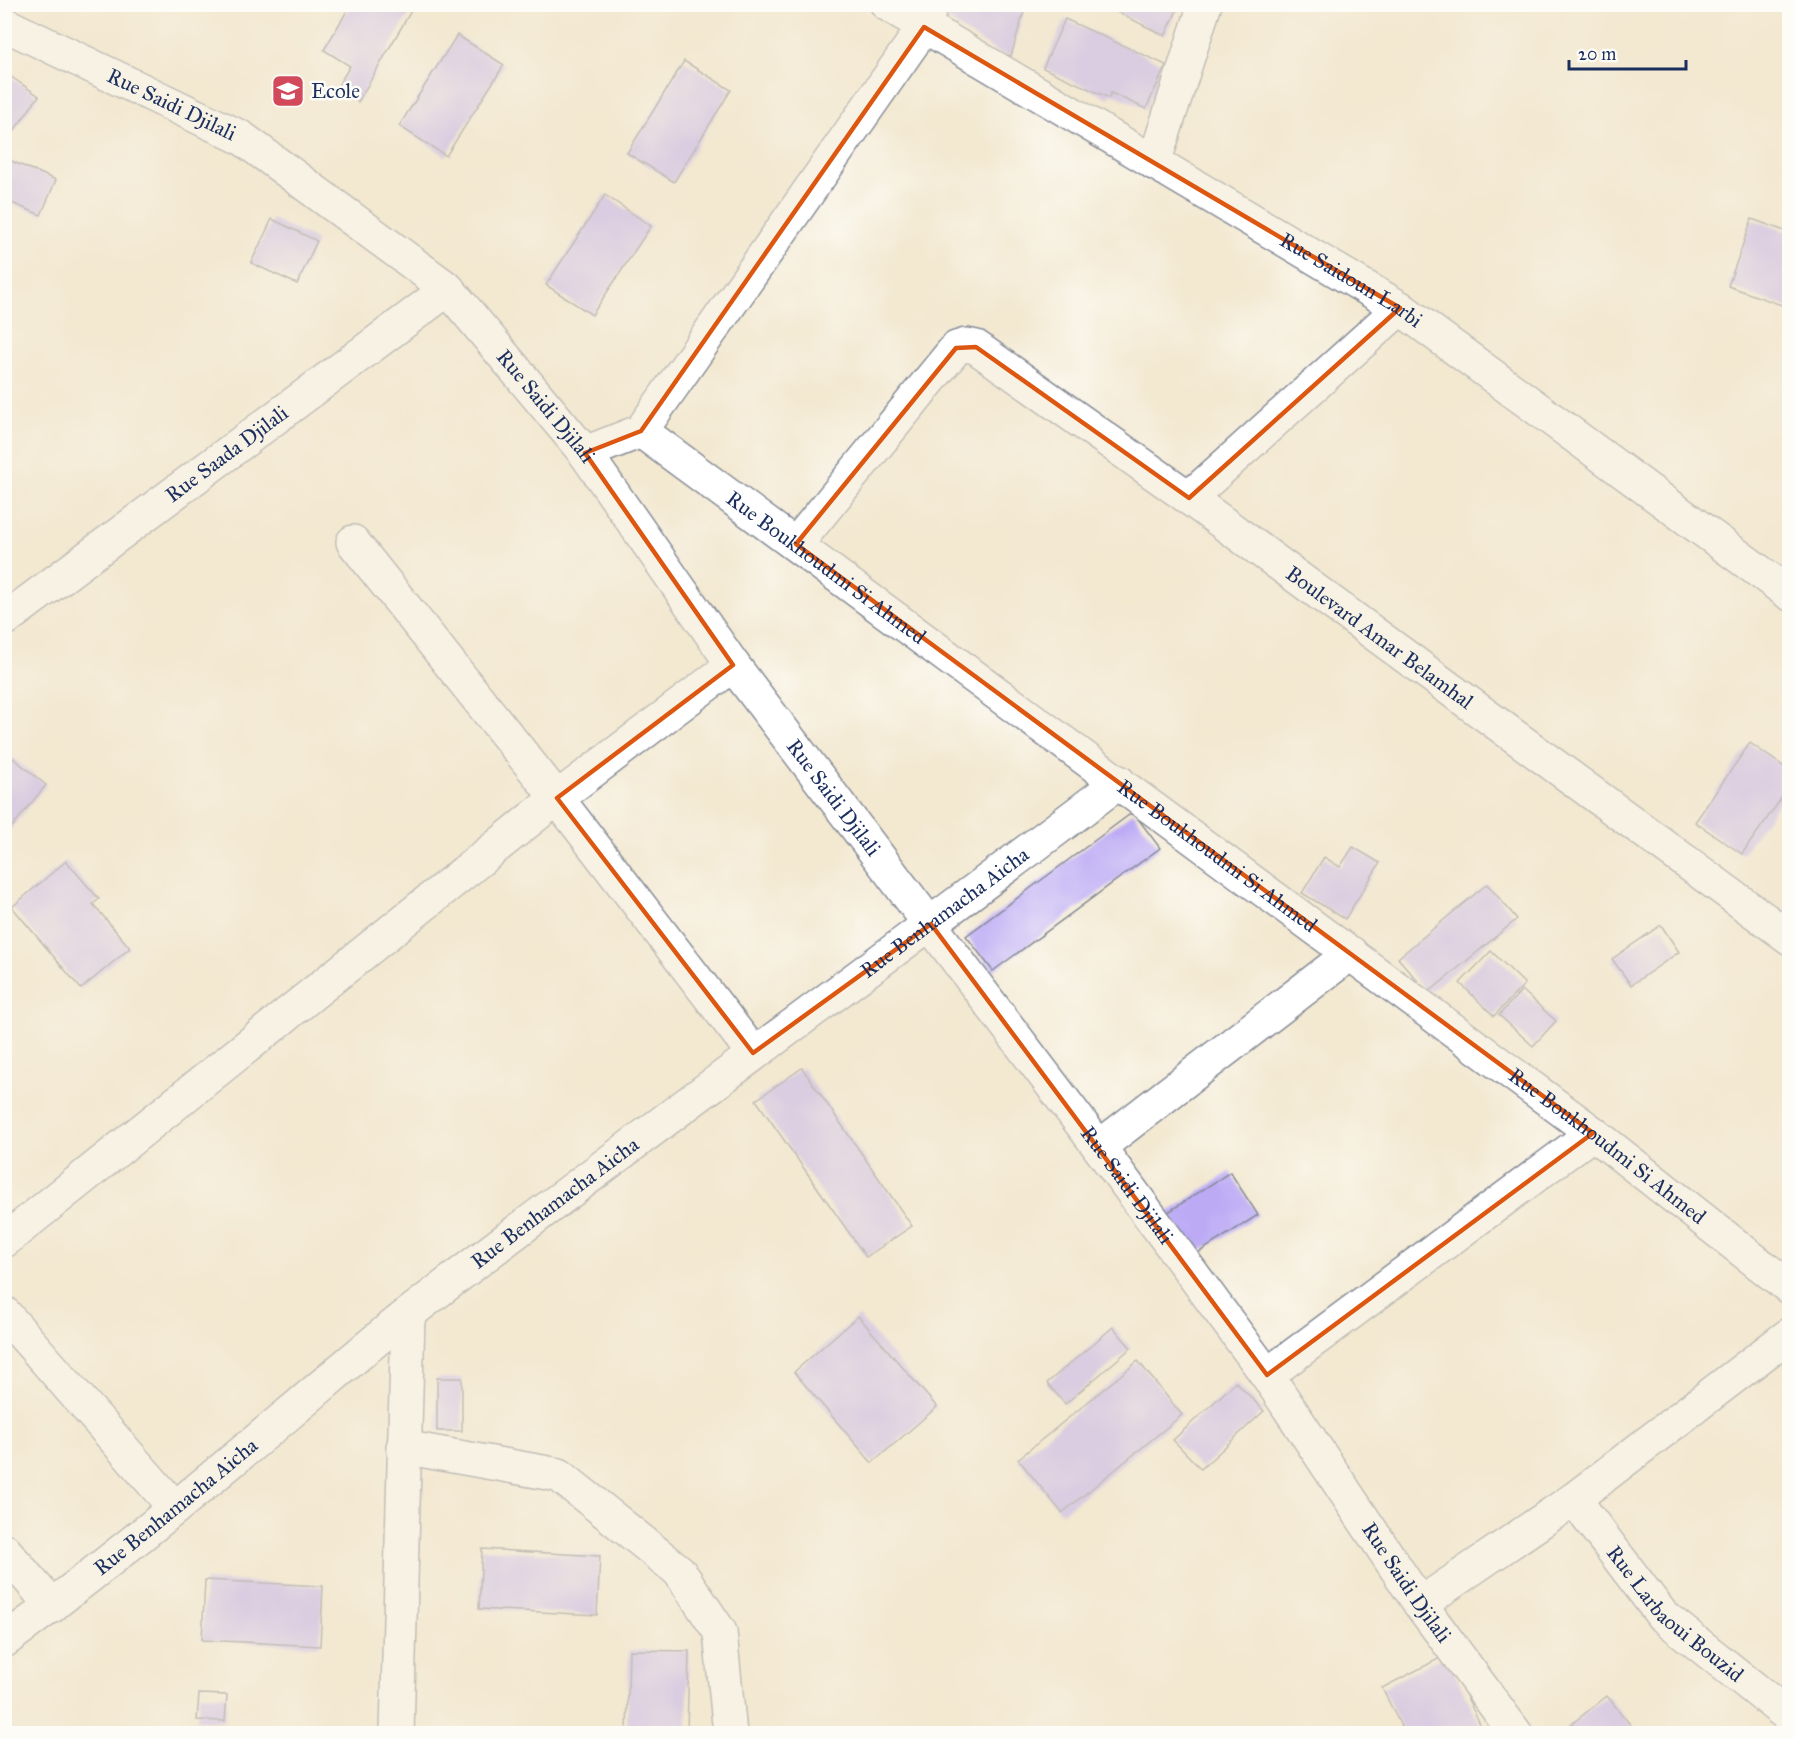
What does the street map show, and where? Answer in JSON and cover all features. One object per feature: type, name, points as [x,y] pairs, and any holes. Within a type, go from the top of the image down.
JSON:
[{"type":"street","name":"Rue Saidoun Larbi","points":[[886,4],[928,16],[1154,163],[1400,308],[1790,594]]},
{"type":"street","points":[[1154,163],[1205,4]]},
{"type":"street","points":[[585,453],[640,430],[928,16]]},
{"type":"street","name":"Rue Saidi Djilali","points":[[4,24],[242,138],[448,289],[585,453],[733,666],[1099,1147],[1267,1375],[1419,1604],[1516,1734]]},
{"type":"street","name":"Rue Saada Djilali","points":[[4,620],[448,289]]},
{"type":"street","points":[[1190,498],[1400,308]]},
{"type":"street","name":"Boulevard Amar Belamhal","points":[[796,544],[956,348],[966,345],[976,347],[1190,498],[1790,938]]},
{"type":"street","name":"Rue Boukhoudmi Si Ahmed","points":[[640,430],[1351,952],[1593,1133],[1790,1288]]},
{"type":"street","points":[[353,542],[557,798],[753,1053]]},
{"type":"street","points":[[4,1241],[557,798],[733,666]]},
{"type":"street","name":"Rue Benhamacha Aicha","points":[[4,1641],[52,1606],[175,1508],[408,1315],[753,1053],[931,924],[1119,782]]},
{"type":"street","points":[[1099,1147],[1351,952]]},
{"type":"street","points":[[1267,1375],[1593,1133]]},
{"type":"street","points":[[4,1313],[175,1508]]},
{"type":"street","points":[[397,1734],[408,1315]]},
{"type":"street","points":[[1419,1604],[1574,1499],[1790,1334]]},
{"type":"street","points":[[403,1447],[559,1474],[679,1571],[720,1632],[730,1734]]},
{"type":"street","name":"Rue Larbaoui Bouzid","points":[[1574,1499],[1662,1615],[1790,1717]]},
{"type":"street","points":[[4,1550],[52,1606]]},
{"type":"highlighted area","points":[[924,27],[1400,308],[1189,498],[976,347],[956,348],[796,544],[1593,1133],[1267,1375],[931,924],[753,1053],[557,798],[733,665],[585,453],[641,431]]},
{"type":"building","points":[[351,4],[415,4],[358,102],[336,89],[350,66],[324,50]]},
{"type":"building","points":[[1118,4],[1180,4],[1165,36],[1115,11]]},
{"type":"building","points":[[944,5],[1026,5],[1011,56],[997,52],[941,16]]},
{"type":"building","points":[[1065,19],[1166,65],[1146,109],[1111,93],[1109,98],[1043,68]]},
{"type":"building","points":[[457,35],[504,65],[446,156],[399,126]]},
{"type":"building","points":[[684,61],[731,90],[674,182],[627,153]]},
{"type":"building","points":[[4,72],[39,96],[4,145]]},
{"type":"building","points":[[4,158],[56,180],[41,215],[4,200]]},
{"type":"building","points":[[605,195],[651,226],[592,315],[546,285]]},
{"type":"building","points":[[272,219],[317,241],[297,284],[251,263]]},
{"type":"building","points":[[1752,219],[1790,233],[1790,308],[1728,286]]},
{"type":"building","points":[[1750,743],[1790,771],[1790,786],[1742,854],[1695,822]]},
{"type":"building","points":[[7,753],[46,785],[7,833],[4,831],[4,757]]},
{"type":"building","points":[[1133,812],[1160,848],[993,971],[966,936]]},
{"type":"building","points":[[1353,847],[1380,863],[1345,919],[1302,893],[1324,857],[1340,867]]},
{"type":"building","points":[[66,861],[99,899],[93,904],[130,948],[81,989],[12,907]]},
{"type":"building","points":[[1487,884],[1517,919],[1428,993],[1398,958]]},
{"type":"building","points":[[1661,925],[1679,952],[1631,985],[1612,959]]},
{"type":"building","points":[[1491,951],[1525,984],[1494,1016],[1460,983]]},
{"type":"building","points":[[1522,990],[1556,1021],[1533,1046],[1499,1015]]},
{"type":"building","points":[[802,1068],[912,1226],[866,1257],[756,1100]]},
{"type":"building","points":[[1230,1172],[1258,1215],[1190,1258],[1162,1216]]},
{"type":"building","points":[[858,1316],[937,1407],[872,1463],[794,1372]]},
{"type":"building","points":[[1113,1327],[1131,1348],[1065,1404],[1047,1383]]},
{"type":"building","points":[[1138,1361],[1182,1415],[1062,1513],[1018,1459]]},
{"type":"building","points":[[437,1378],[462,1378],[462,1431],[437,1431]]},
{"type":"building","points":[[1236,1382],[1264,1411],[1201,1469],[1173,1440]]},
{"type":"building","points":[[482,1549],[600,1556],[597,1615],[479,1609]]},
{"type":"building","points":[[205,1580],[323,1586],[320,1646],[202,1640]]},
{"type":"building","points":[[629,1650],[689,1651],[687,1734],[627,1734]]},
{"type":"building","points":[[1446,1655],[1485,1734],[1405,1734],[1382,1688]]},
{"type":"building","points":[[199,1694],[227,1695],[225,1721],[197,1720]]},
{"type":"building","points":[[1607,1696],[1638,1734],[1567,1734],[1564,1730]]},
{"type":"place","name":"Ecole","points":[[288,91]]}]
